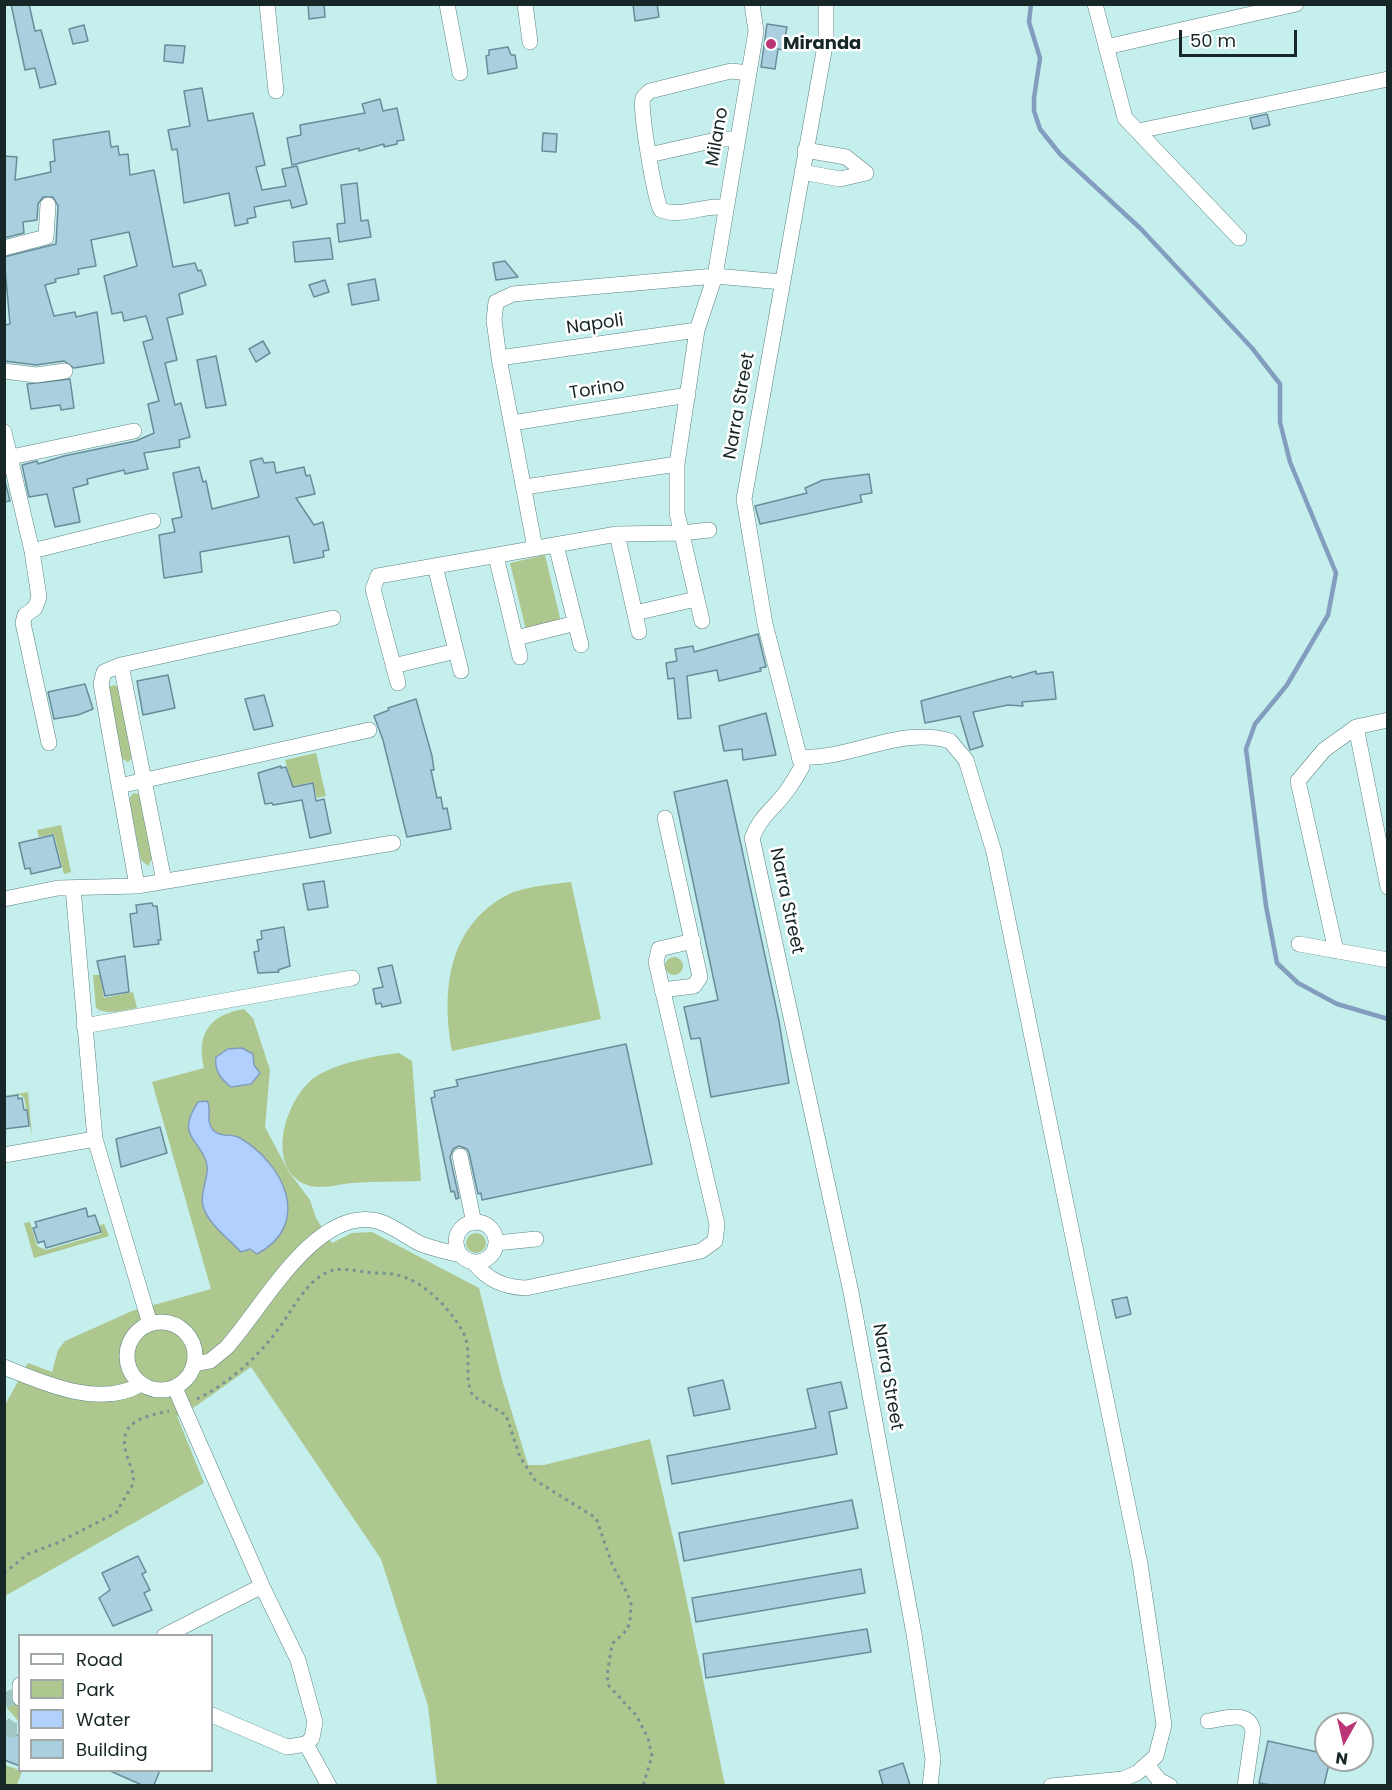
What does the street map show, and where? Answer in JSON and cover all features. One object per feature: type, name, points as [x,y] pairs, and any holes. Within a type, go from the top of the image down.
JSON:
[{"type":"street","points":[[267,4],[276,91]]},
{"type":"street","points":[[447,4],[460,73]]},
{"type":"street","points":[[525,4],[530,42]]},
{"type":"street","name":"Milano","points":[[702,621],[677,513],[676,464],[697,330],[715,276],[738,140],[756,31],[752,4]]},
{"type":"street","name":"Narra Street","points":[[826,4],[826,40],[744,499],[765,624],[802,767],[786,793],[758,824],[752,838],[853,1304],[914,1634],[933,1759],[930,1785]]},
{"type":"street","points":[[1095,4],[1123,114],[1239,238]]},
{"type":"street","points":[[1106,47],[1296,4]]},
{"type":"street","points":[[726,207],[711,206],[669,212],[661,210],[657,203],[649,155],[642,107],[643,98],[650,91],[731,71],[749,73]]},
{"type":"street","points":[[1138,131],[1388,79]]},
{"type":"street","points":[[649,155],[720,139],[738,140]]},
{"type":"street","points":[[802,172],[840,179],[866,173],[846,157],[805,150]]},
{"type":"street","points":[[4,248],[46,237],[48,205]]},
{"type":"street","points":[[535,548],[500,358],[494,311],[496,302],[501,297],[513,294],[715,276],[782,282]]},
{"type":"street","name":"Napoli","points":[[500,358],[697,330]]},
{"type":"street","points":[[4,371],[36,375],[65,371]]},
{"type":"street","name":"Torino","points":[[512,423],[688,395]]},
{"type":"street","points":[[11,457],[134,431]]},
{"type":"street","points":[[4,432],[32,551],[39,597],[35,608],[25,615],[23,623],[49,743]]},
{"type":"street","points":[[525,487],[676,464]]},
{"type":"street","points":[[32,551],[153,521]]},
{"type":"street","points":[[398,683],[373,589],[378,576],[617,534],[682,533],[709,530]]},
{"type":"street","points":[[617,534],[639,632]]},
{"type":"street","points":[[556,545],[581,645]]},
{"type":"street","points":[[496,556],[520,657]]},
{"type":"street","points":[[435,566],[461,671]]},
{"type":"street","points":[[635,613],[696,598]]},
{"type":"street","points":[[137,885],[101,684],[104,672],[121,665],[333,618]]},
{"type":"street","points":[[516,638],[576,623]]},
{"type":"street","points":[[393,666],[456,651]]},
{"type":"street","points":[[121,665],[164,881]]},
{"type":"street","points":[[1336,951],[1298,781],[1324,750],[1356,727],[1388,720]]},
{"type":"street","points":[[1356,727],[1388,887]]},
{"type":"street","points":[[119,786],[369,730]]},
{"type":"street","points":[[800,757],[831,756],[918,737],[941,738],[956,746],[970,770],[1004,896],[1140,1564],[1164,1725],[1160,1746],[1148,1766],[1123,1779],[1051,1785]]},
{"type":"street","points":[[662,990],[694,986],[699,982],[700,977],[664,818]]},
{"type":"street","points":[[4,899],[74,888],[137,885],[393,843]]},
{"type":"street","points":[[74,888],[95,1139],[150,1324]]},
{"type":"street","points":[[195,1364],[210,1361],[225,1348],[309,1246],[351,1220],[378,1221],[420,1243],[467,1258],[487,1259],[492,1254],[496,1243],[490,1228],[474,1223],[463,1228],[459,1234],[458,1248],[467,1258],[492,1280],[526,1288],[701,1251],[715,1241],[717,1224],[656,962],[659,949],[693,941]]},
{"type":"street","points":[[1299,944],[1388,960]]},
{"type":"street","points":[[84,1026],[352,978]]},
{"type":"street","points":[[4,1155],[95,1139]]},
{"type":"street","points":[[460,1156],[474,1223]]},
{"type":"street","points":[[496,1243],[536,1239]]},
{"type":"street","points":[[162,1322],[183,1330],[195,1349],[195,1364],[185,1381],[176,1388],[156,1390],[141,1384],[130,1371],[127,1348],[140,1329],[162,1322]]},
{"type":"street","points":[[4,1367],[43,1382],[76,1391],[122,1392],[141,1384]]},
{"type":"street","points":[[176,1388],[182,1407],[262,1586],[290,1639],[314,1714],[315,1731],[306,1744],[287,1747],[213,1715]]},
{"type":"street","points":[[166,1634],[262,1586]]},
{"type":"street","points":[[1208,1722],[1241,1717],[1252,1722],[1253,1731],[1245,1785]]},
{"type":"street","points":[[306,1744],[329,1785]]},
{"type":"street","points":[[1148,1766],[1160,1780],[1170,1785]]},
{"type":"path","points":[[4,1574],[28,1554],[57,1543],[116,1513],[133,1484],[124,1446],[130,1425],[136,1420],[182,1407],[207,1393],[251,1361],[278,1330],[300,1297],[327,1272],[342,1269],[390,1273],[409,1278],[425,1289],[461,1327],[468,1345],[471,1391],[477,1399],[506,1415],[520,1456],[535,1480],[548,1491],[588,1511],[601,1527],[612,1564],[631,1604],[632,1614],[627,1630],[610,1648],[607,1676],[609,1686],[636,1716],[648,1738],[652,1756],[643,1785]]},
{"type":"green space","points":[[545,555],[561,622],[526,630],[510,563]]},
{"type":"green space","points":[[114,685],[118,687],[132,758],[128,762],[121,758],[109,687]]},
{"type":"green space","points":[[316,753],[326,796],[317,798],[313,782],[293,786],[285,760]]},
{"type":"green space","points":[[133,793],[139,794],[152,859],[148,866],[141,860],[129,800]]},
{"type":"green space","points":[[61,825],[71,872],[64,874],[54,834],[39,837],[37,830]]},
{"type":"green space","points":[[571,882],[601,1019],[452,1051],[449,1030],[449,987],[458,947],[468,929],[482,913],[500,899],[516,891]]},
{"type":"green space","points":[[674,957],[680,960],[683,966],[680,972],[674,975],[668,972],[665,966],[668,960]]},
{"type":"green space","points":[[93,975],[100,975],[104,998],[133,992],[137,1008],[106,1012],[96,1008]]},
{"type":"green space","points":[[244,1009],[253,1018],[270,1070],[265,1127],[289,1172],[310,1200],[316,1218],[332,1243],[352,1233],[372,1232],[479,1288],[502,1380],[528,1465],[544,1465],[650,1439],[677,1554],[725,1785],[437,1785],[428,1706],[381,1559],[251,1367],[196,1406],[177,1416],[204,1483],[5,1596],[5,1405],[28,1363],[52,1372],[58,1350],[65,1341],[132,1311],[211,1289],[152,1082],[204,1068],[202,1045],[208,1028],[222,1016]]},
{"type":"green space","points":[[399,1053],[412,1061],[421,1181],[362,1182],[318,1187],[307,1185],[293,1176],[285,1163],[284,1130],[298,1096],[308,1083],[320,1074],[338,1066]]},
{"type":"green space","points":[[28,1092],[32,1135],[24,1098],[21,1095],[5,1096]]},
{"type":"green space","points":[[30,1222],[37,1246],[46,1250],[101,1234],[100,1225],[104,1224],[109,1236],[34,1258],[24,1223]]},
{"type":"green space","points":[[476,1233],[483,1236],[486,1243],[483,1250],[476,1253],[469,1250],[466,1243],[469,1236]]},
{"type":"green space","points":[[18,1704],[18,1721],[7,1708],[9,1705]]},
{"type":"green space","points":[[5,1765],[22,1772],[17,1785],[5,1785]]},
{"type":"water","points":[[242,1048],[253,1054],[254,1065],[260,1073],[251,1084],[231,1087],[219,1074],[216,1057],[228,1049]]},
{"type":"water","points":[[207,1101],[209,1119],[214,1131],[240,1138],[256,1149],[279,1178],[286,1194],[288,1211],[284,1227],[274,1241],[257,1254],[250,1249],[241,1252],[209,1219],[203,1206],[202,1196],[207,1165],[189,1131],[189,1123],[198,1102]]},
{"type":"building","points":[[11,4],[29,4],[35,31],[41,30],[56,84],[40,88],[35,68],[25,70]]},
{"type":"building","points":[[308,4],[324,4],[325,17],[309,19]]},
{"type":"building","points":[[633,4],[657,4],[659,17],[635,21]]},
{"type":"building","name":"Miranda","points":[[767,24],[787,27],[783,50],[778,49],[775,69],[761,67]]},
{"type":"building","points":[[84,25],[88,41],[73,44],[69,29]]},
{"type":"building","points":[[165,45],[185,46],[183,63],[164,61]]},
{"type":"building","points":[[508,47],[511,55],[515,55],[517,68],[488,74],[486,56],[489,55],[489,50]]},
{"type":"building","points":[[202,88],[208,121],[253,113],[265,165],[256,167],[262,190],[286,186],[282,169],[297,166],[307,204],[292,208],[290,200],[254,207],[256,217],[247,219],[248,223],[235,226],[229,193],[184,203],[177,149],[172,150],[168,130],[190,126],[184,91]]},
{"type":"building","points":[[380,99],[383,111],[397,108],[404,140],[384,147],[384,144],[359,151],[359,148],[292,165],[287,138],[301,135],[300,125],[365,113],[362,104]]},
{"type":"building","points":[[1267,114],[1270,125],[1253,129],[1250,118]]},
{"type":"building","points":[[109,131],[111,147],[118,146],[119,155],[128,154],[130,175],[154,170],[173,267],[195,263],[198,271],[201,270],[206,285],[179,294],[183,314],[167,318],[177,360],[165,363],[175,405],[181,403],[190,437],[179,440],[180,447],[144,453],[148,469],[125,474],[124,470],[87,479],[88,484],[73,488],[80,522],[55,527],[47,494],[29,497],[22,465],[37,461],[38,464],[64,456],[136,441],[154,433],[148,404],[159,401],[143,342],[153,339],[146,316],[124,321],[122,312],[112,314],[104,276],[137,266],[129,232],[91,240],[96,266],[78,269],[79,274],[55,279],[56,282],[45,285],[54,316],[75,312],[76,317],[97,312],[104,363],[74,368],[64,361],[36,365],[4,361],[4,325],[10,324],[4,257],[56,244],[58,206],[53,197],[43,197],[38,204],[37,220],[23,222],[24,233],[4,238],[4,156],[17,157],[15,180],[51,172],[50,162],[55,161],[53,140]]},
{"type":"building","points":[[543,133],[557,134],[556,152],[542,151]]},
{"type":"building","points":[[357,183],[361,221],[368,220],[371,237],[339,242],[337,224],[345,223],[341,185]]},
{"type":"building","points":[[330,238],[333,259],[295,262],[293,242]]},
{"type":"building","points":[[505,261],[518,277],[496,280],[493,263]]},
{"type":"building","points":[[375,279],[379,300],[352,305],[348,284]]},
{"type":"building","points":[[325,280],[329,292],[314,297],[309,285]]},
{"type":"building","points":[[263,341],[270,353],[256,362],[249,349]]},
{"type":"building","points":[[216,356],[226,405],[206,408],[197,360]]},
{"type":"building","points":[[70,379],[74,408],[61,410],[60,405],[31,409],[27,384]]},
{"type":"building","points":[[262,458],[264,463],[274,462],[276,473],[304,467],[306,476],[310,475],[315,494],[296,498],[314,525],[323,522],[329,550],[323,551],[324,557],[294,563],[289,536],[200,552],[202,572],[164,578],[159,535],[175,532],[172,519],[182,517],[173,473],[199,467],[203,482],[206,481],[212,509],[259,497],[250,461]]},
{"type":"building","points":[[869,474],[872,493],[860,495],[862,502],[760,524],[755,506],[807,493],[805,488],[823,480]]},
{"type":"building","points":[[4,477],[10,501],[4,502]]},
{"type":"building","points":[[758,634],[766,667],[760,668],[761,671],[719,681],[717,670],[687,676],[691,718],[678,719],[674,678],[668,679],[666,663],[677,661],[675,649],[693,646],[694,652]]},
{"type":"building","points":[[1036,671],[1036,674],[1053,672],[1056,699],[1022,702],[1023,706],[1008,705],[973,712],[983,746],[970,750],[960,716],[925,723],[921,701]]},
{"type":"building","points":[[168,675],[175,708],[143,715],[137,681]]},
{"type":"building","points":[[85,684],[93,709],[78,715],[54,719],[48,692]]},
{"type":"building","points":[[264,695],[273,726],[254,730],[245,699]]},
{"type":"building","points":[[416,699],[432,756],[434,770],[431,770],[437,798],[441,797],[443,809],[447,808],[451,829],[407,837],[383,740],[374,716],[389,710],[388,708]]},
{"type":"building","points":[[766,713],[776,755],[743,760],[742,749],[724,751],[719,726]]},
{"type":"building","points":[[281,766],[281,768],[286,767],[293,787],[313,783],[316,801],[324,799],[331,833],[310,838],[302,800],[273,805],[272,803],[265,804],[258,773]]},
{"type":"building","points":[[727,780],[779,1021],[789,1083],[711,1097],[700,1038],[691,1039],[684,1007],[718,1000],[674,792]]},
{"type":"building","points":[[53,835],[61,867],[31,874],[30,868],[25,869],[19,843]]},
{"type":"building","points":[[324,881],[328,907],[308,910],[303,884]]},
{"type":"building","points":[[152,903],[153,906],[157,906],[161,940],[158,940],[159,944],[134,947],[130,914],[137,913],[136,905]]},
{"type":"building","points":[[284,927],[290,966],[278,970],[279,972],[258,973],[254,952],[259,951],[257,940],[262,939],[261,931]]},
{"type":"building","points":[[125,956],[129,992],[105,996],[97,961]]},
{"type":"building","points":[[392,965],[401,1003],[382,1007],[381,1003],[376,1004],[373,989],[383,987],[378,968]]},
{"type":"building","points":[[626,1044],[652,1164],[482,1200],[481,1193],[478,1194],[469,1153],[467,1149],[459,1146],[453,1149],[450,1157],[459,1198],[456,1199],[454,1191],[451,1192],[431,1098],[435,1097],[434,1091],[458,1086],[456,1080]]},
{"type":"building","points":[[18,1095],[18,1099],[22,1098],[24,1110],[27,1110],[29,1126],[4,1129],[4,1097]]},
{"type":"building","points":[[160,1127],[167,1153],[121,1167],[116,1139]]},
{"type":"building","points":[[86,1208],[88,1217],[95,1215],[101,1232],[46,1248],[44,1241],[38,1243],[33,1228],[37,1227],[35,1222]]},
{"type":"building","points":[[1127,1297],[1131,1314],[1116,1318],[1112,1300]]},
{"type":"building","points":[[723,1380],[730,1409],[694,1416],[688,1388]]},
{"type":"building","points":[[841,1382],[847,1408],[829,1412],[837,1454],[672,1484],[667,1456],[816,1428],[807,1389]]},
{"type":"building","points":[[852,1500],[858,1528],[684,1561],[679,1533]]},
{"type":"building","points":[[138,1556],[146,1572],[142,1574],[150,1590],[144,1593],[152,1610],[113,1626],[99,1598],[110,1590],[102,1573]]},
{"type":"building","points":[[861,1569],[865,1593],[696,1622],[692,1598]]},
{"type":"building","points":[[867,1629],[871,1652],[706,1678],[703,1654]]},
{"type":"building","points":[[4,1732],[18,1736],[18,1765],[4,1760]]},
{"type":"building","points":[[1268,1741],[1314,1751],[1314,1772],[1327,1772],[1324,1785],[1259,1783]]},
{"type":"building","points":[[903,1763],[910,1785],[883,1785],[879,1771]]},
{"type":"building","points":[[113,1772],[159,1772],[154,1785],[142,1785]]},
{"type":"waterway","points":[[1031,4],[1029,22],[1040,58],[1034,98],[1034,111],[1040,129],[1060,154],[1141,229],[1252,348],[1280,384],[1280,422],[1290,462],[1336,573],[1328,615],[1287,685],[1255,724],[1246,749],[1266,906],[1277,963],[1298,983],[1337,1004],[1388,1019]]},
{"type":"tunnel","points":[[4,1702],[12,1697],[18,1698]]},
{"type":"tunnel","points":[[4,1724],[12,1730],[18,1730]]},
{"type":"place","name":"Miranda","points":[[771,44]]}]
